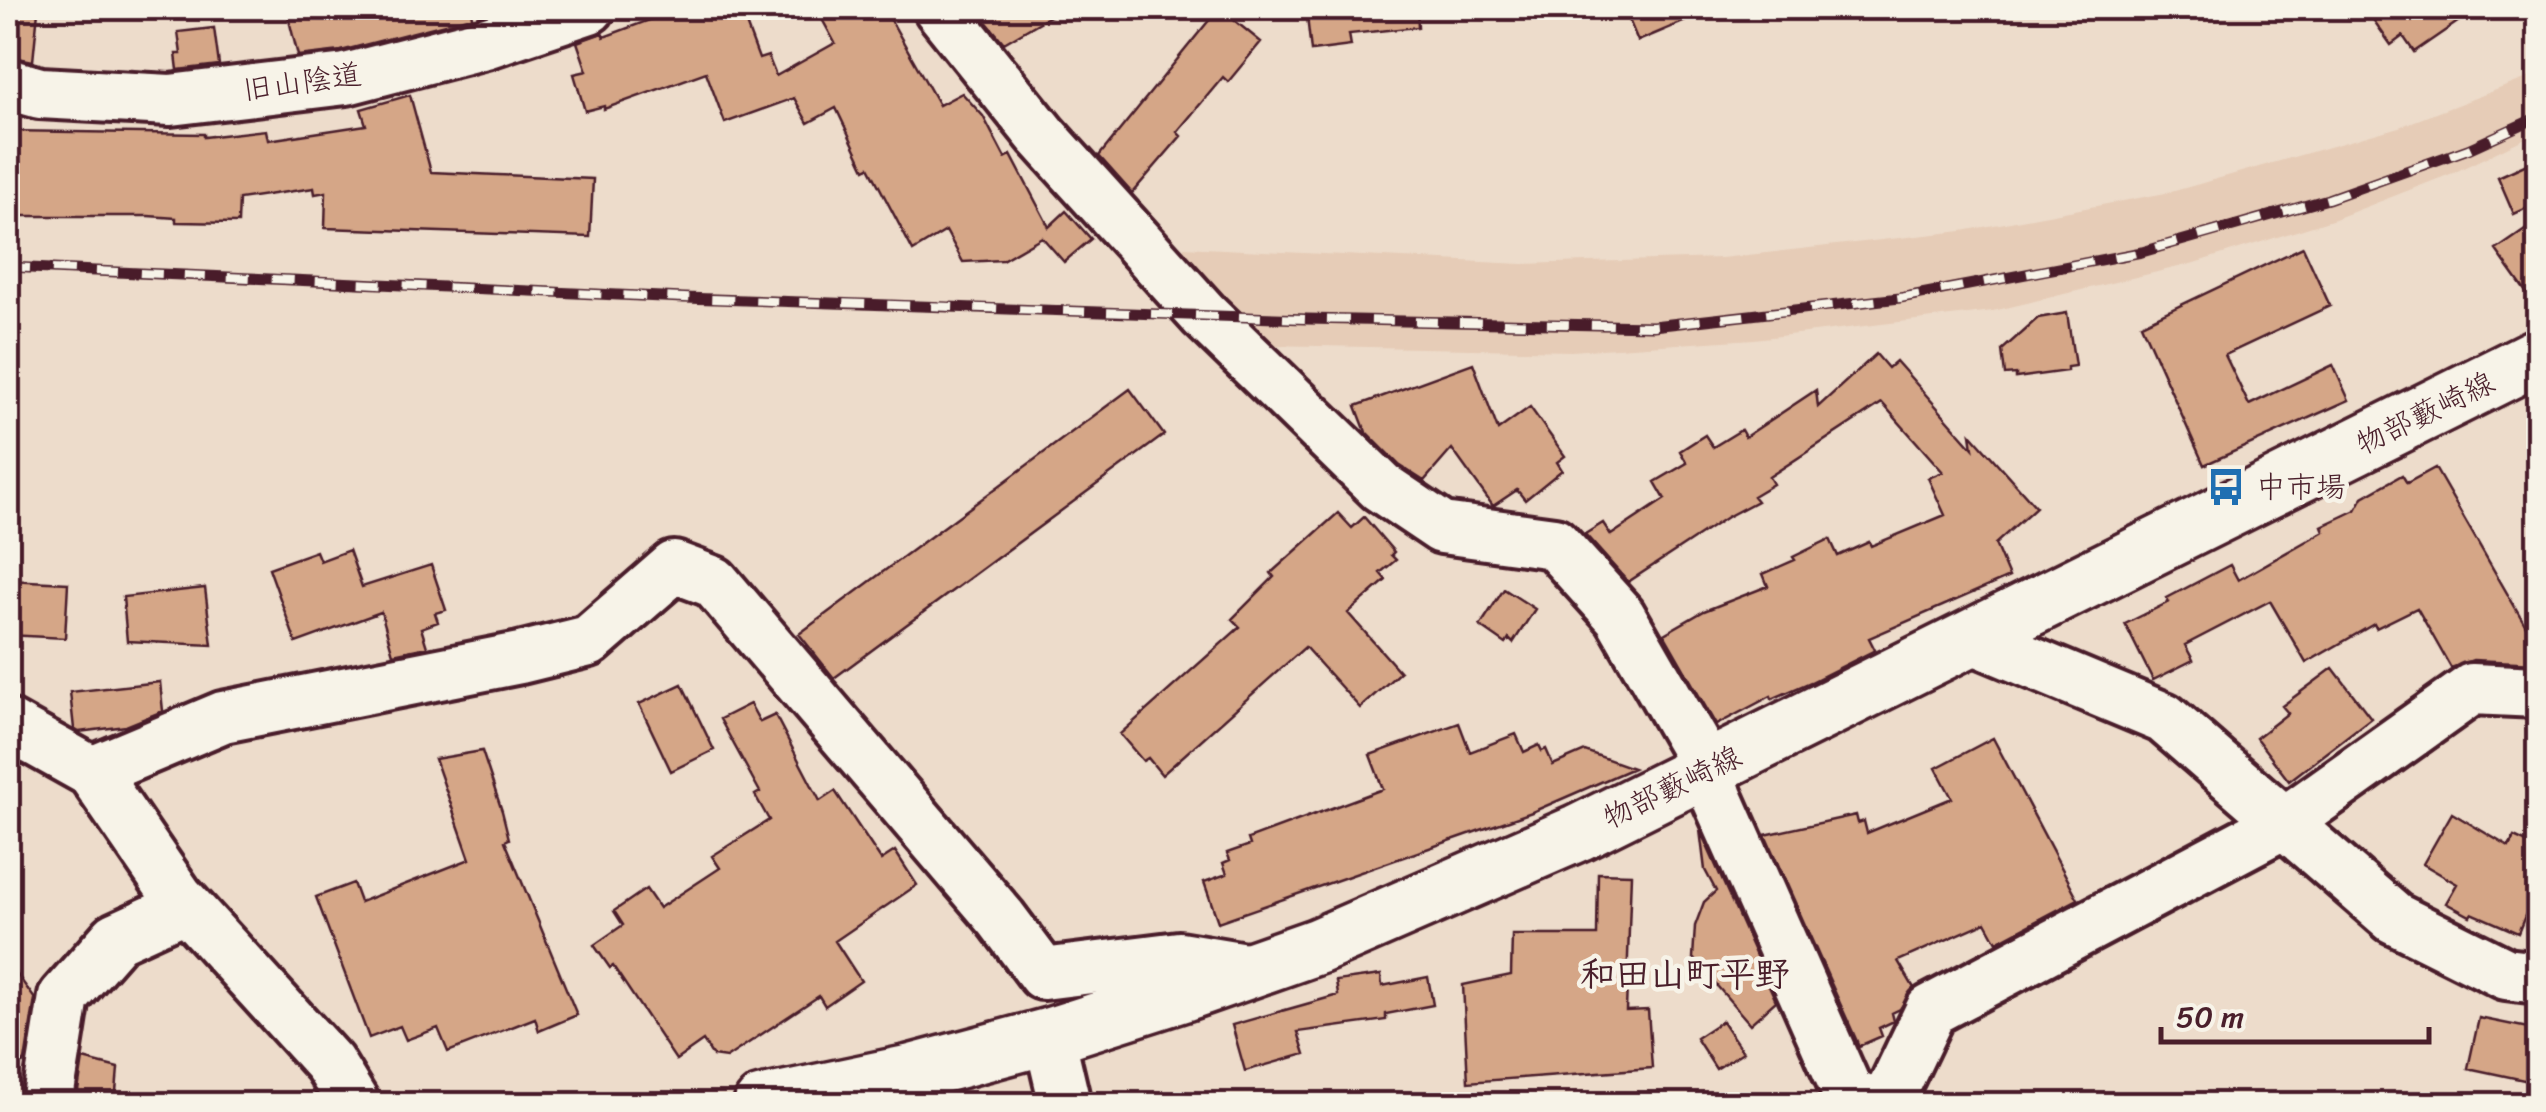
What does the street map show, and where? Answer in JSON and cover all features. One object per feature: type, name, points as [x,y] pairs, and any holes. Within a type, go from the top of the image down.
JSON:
[{"type":"main road","name":"物部藪崎線","points":[[762,1104],[910,1073],[1049,1036],[1318,946],[1448,892],[1578,833],[2538,356]]},
{"type":"street","name":"旧山陰道","points":[[8,84],[40,92],[170,100],[346,79],[485,44],[589,8]]},
{"type":"street","points":[[939,8],[1041,135],[1204,316],[1381,488],[1442,528],[1554,542],[1620,616],[1708,769],[1848,1093],[1871,1104]]},
{"type":"street","points":[[92,772],[223,717],[520,658],[590,640],[674,568],[714,582],[1001,918],[1043,974],[1180,958],[1250,969]]},
{"type":"street","points":[[1972,638],[2164,718],[2394,918],[2506,974],[2538,978]]},
{"type":"street","points":[[1886,1104],[1931,1010],[2284,823],[2472,689],[2538,692]]},
{"type":"street","points":[[8,726],[92,772],[186,906],[329,1063],[354,1104]]},
{"type":"street","points":[[47,1104],[64,997],[116,938],[186,906]]},
{"type":"street","points":[[1049,1036],[1064,1104]]},
{"type":"shaded area","points":[[2538,74],[2538,132],[2453,173],[2335,219],[2191,264],[1993,311],[1754,339],[1571,351],[1266,345],[1180,265],[1184,247],[1522,264],[1721,258],[1962,231],[2171,192],[2399,127]]},
{"type":"building","points":[[8,8],[38,11],[33,61],[8,56]]},
{"type":"building","points":[[286,8],[471,8],[472,17],[341,51],[298,56]]},
{"type":"building","points":[[661,8],[740,8],[759,59],[768,56],[776,76],[835,43],[816,8],[884,8],[939,105],[962,93],[983,116],[1005,158],[1011,155],[1049,227],[1066,211],[1091,239],[1064,262],[1042,237],[1002,260],[963,262],[946,231],[913,251],[869,167],[865,169],[836,108],[808,123],[794,98],[725,123],[706,72],[604,109],[585,111],[574,74],[587,71],[577,42],[602,33],[604,37],[663,15]]},
{"type":"building","points":[[975,8],[1064,8],[1004,43]]},
{"type":"building","points":[[1219,8],[1261,42],[1228,82],[1223,77],[1177,132],[1181,136],[1132,193],[1099,156]]},
{"type":"building","points":[[1306,8],[1417,8],[1418,27],[1349,34],[1351,46],[1311,51]]},
{"type":"building","points":[[1624,8],[1716,8],[1638,41]]},
{"type":"building","points":[[2365,8],[2478,8],[2414,52],[2403,36],[2391,45]]},
{"type":"building","points":[[214,28],[219,65],[178,70],[178,32]]},
{"type":"building","points":[[410,95],[431,172],[593,179],[590,237],[325,228],[326,192],[315,194],[314,188],[239,199],[238,223],[176,222],[176,218],[148,216],[8,216],[8,131],[204,137],[266,130],[268,140],[366,125],[361,109]]},
{"type":"building","points":[[2538,159],[2538,203],[2514,214],[2498,177]]},
{"type":"building","points":[[2528,228],[2538,242],[2538,309],[2496,250]]},
{"type":"building","points":[[2303,247],[2330,306],[2225,355],[2249,405],[2333,365],[2349,400],[2204,465],[2141,324]]},
{"type":"building","points":[[2067,313],[2075,366],[2067,367],[2067,371],[2016,378],[2016,374],[2005,375],[2002,350],[2038,318]]},
{"type":"building","points":[[1876,354],[1888,368],[1896,361],[1973,448],[1971,434],[2036,507],[1995,544],[2009,577],[1869,638],[1875,650],[1716,725],[1664,634],[1704,611],[1768,586],[1763,574],[1830,539],[1838,556],[1945,515],[1928,478],[1943,472],[1882,403],[1769,477],[1773,484],[1753,496],[1757,501],[1628,582],[1585,534],[1603,523],[1611,535],[1665,499],[1655,482],[1687,463],[1680,451],[1705,435],[1713,447],[1741,430],[1745,437],[1816,390],[1818,407]]},
{"type":"building","points":[[1473,363],[1498,430],[1530,407],[1565,456],[1557,462],[1562,470],[1525,500],[1517,490],[1493,506],[1452,449],[1424,481],[1399,465],[1366,432],[1356,406]]},
{"type":"building","points":[[1130,389],[1164,435],[834,678],[799,634]]},
{"type":"building","points":[[2435,468],[2530,633],[2538,628],[2538,663],[2473,660],[2451,668],[2417,608],[2376,628],[2374,624],[2306,663],[2270,601],[2185,645],[2193,660],[2153,680],[2125,624],[2230,565],[2238,580],[2324,531],[2322,526],[2356,510],[2363,497],[2402,475],[2407,483]]},
{"type":"building","points":[[1338,513],[1352,528],[1364,517],[1394,552],[1391,555],[1396,560],[1380,573],[1386,580],[1348,613],[1400,672],[1360,708],[1305,647],[1162,775],[1148,758],[1143,761],[1120,734],[1240,627],[1232,619],[1274,577],[1271,573]]},
{"type":"building","points":[[349,550],[362,587],[431,565],[446,610],[435,613],[438,622],[421,628],[427,647],[393,654],[381,612],[296,643],[269,568],[316,551],[320,561]]},
{"type":"building","points":[[8,580],[68,583],[65,638],[8,635]]},
{"type":"building","points":[[205,588],[212,645],[127,641],[123,597]]},
{"type":"building","points":[[1504,589],[1535,609],[1513,643],[1509,639],[1506,644],[1480,626]]},
{"type":"building","points":[[2333,668],[2371,718],[2289,781],[2256,738],[2288,713],[2282,706]]},
{"type":"building","points":[[160,682],[163,711],[126,726],[79,732],[74,729],[70,692]]},
{"type":"building","points":[[682,684],[714,750],[671,771],[639,704]]},
{"type":"building","points":[[750,704],[760,722],[775,715],[820,801],[835,791],[881,860],[895,851],[917,885],[835,941],[861,981],[825,1006],[819,996],[726,1058],[713,1056],[703,1041],[676,1060],[613,966],[610,968],[594,945],[623,925],[614,911],[646,889],[659,908],[720,868],[712,856],[769,820],[755,795],[760,792],[720,719]]},
{"type":"building","points":[[1459,723],[1470,752],[1516,734],[1524,752],[1539,745],[1542,751],[1546,749],[1553,765],[1585,751],[1633,768],[1532,812],[1218,922],[1204,882],[1227,874],[1223,863],[1230,860],[1227,853],[1250,845],[1248,839],[1383,789],[1370,755]]},
{"type":"building","points":[[1993,738],[2078,899],[1997,942],[1986,922],[1898,961],[1914,988],[1900,1009],[1892,1013],[1894,1021],[1879,1028],[1882,1036],[1859,1046],[1765,835],[1856,815],[1858,823],[1864,821],[1867,833],[1952,798],[1936,768]]},
{"type":"building","points":[[482,751],[502,811],[509,839],[505,841],[577,1015],[539,1031],[535,1018],[448,1052],[438,1028],[406,1040],[400,1026],[369,1038],[316,897],[353,883],[360,902],[470,859],[435,759]]},
{"type":"building","points":[[2452,813],[2509,847],[2514,837],[2538,848],[2538,908],[2529,906],[2518,933],[2446,903],[2457,884],[2423,864]]},
{"type":"building","points":[[1700,830],[1776,1001],[1750,1024],[1693,958],[1695,926],[1704,902],[1716,891],[1705,870]]},
{"type":"building","points":[[1598,873],[1631,874],[1626,1011],[1648,1010],[1652,1068],[1468,1082],[1463,985],[1511,975],[1512,935],[1597,935]]},
{"type":"building","points":[[8,962],[35,999],[25,1061],[8,1074]]},
{"type":"building","points":[[1381,975],[1382,986],[1428,977],[1433,1005],[1386,1014],[1386,1020],[1298,1032],[1305,1054],[1245,1071],[1232,1025],[1338,995],[1336,981]]},
{"type":"building","points":[[2479,1018],[2538,1030],[2538,1083],[2468,1068]]},
{"type":"building","points":[[1722,1021],[1743,1052],[1716,1069],[1696,1038]]},
{"type":"building","points":[[83,1059],[118,1068],[115,1104],[76,1104]]},
{"type":"railway","points":[[8,267],[684,298],[1653,326],[1900,298],[2142,252],[2328,199],[2468,149],[2538,117]]},
{"type":"place","name":"中市場","points":[[2226,487]]},
{"type":"district","name":"和田山町平野","points":[[1685,974]]}]
